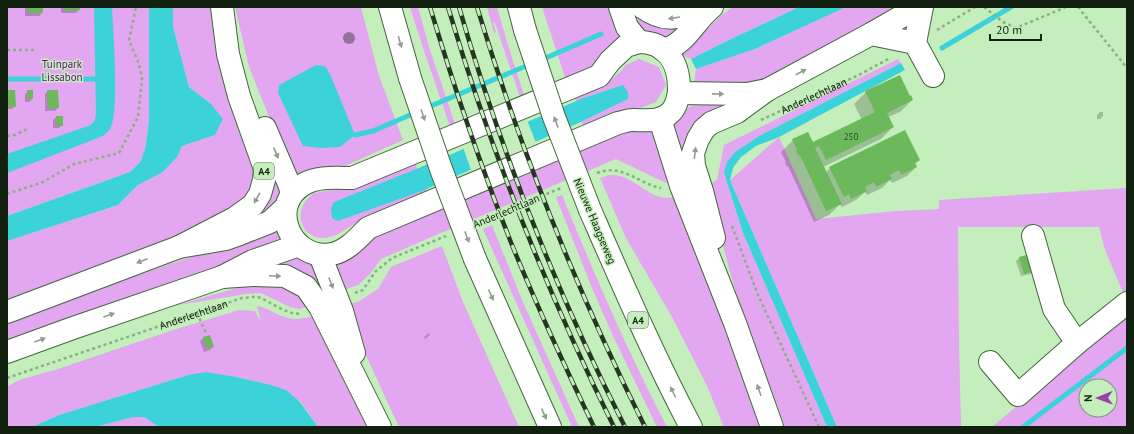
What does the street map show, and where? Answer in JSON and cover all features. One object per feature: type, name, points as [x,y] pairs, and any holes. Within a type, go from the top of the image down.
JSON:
[{"type":"main road","points":[[390,7],[410,78],[441,169],[475,259],[550,427]]},
{"type":"main road","name":"Nieuwe Haagseweg","points":[[519,7],[525,30],[554,117],[590,210],[636,315],[674,396],[691,427]]},
{"type":"main road","points":[[620,7],[627,27],[639,42]]},
{"type":"main road","points":[[642,7],[655,15],[667,19],[709,9]]},
{"type":"main road","points":[[735,322],[702,191],[694,166],[693,153],[698,139],[704,129],[712,123],[737,112],[767,90],[918,7]]},
{"type":"main road","points":[[922,7],[915,43],[933,76]]},
{"type":"main road","points":[[663,50],[671,48],[689,33],[709,9]]},
{"type":"main road","name":"A4","points":[[223,15],[253,96],[289,184],[289,201]]},
{"type":"main road","name":"A4","points":[[179,247],[235,218],[253,205],[260,194],[264,180],[265,168],[239,96],[228,54],[223,15]]},
{"type":"main road","points":[[871,34],[915,43]]},
{"type":"main road","points":[[7,312],[179,247],[226,239],[270,222],[304,184],[319,179],[352,178],[599,76],[610,61],[626,46],[639,42],[650,42],[663,50],[675,63],[680,77],[680,94],[672,112],[660,118],[648,121],[633,120],[618,123],[368,228],[350,246],[332,254],[320,255],[308,252],[291,237],[286,224],[289,201]]},
{"type":"main road","points":[[680,94],[747,94],[767,90]]},
{"type":"main road","points":[[660,118],[681,186],[735,322],[772,427]]},
{"type":"main road","points":[[1033,236],[1054,309],[1077,343]]},
{"type":"main road","points":[[7,352],[72,328],[222,277],[253,261],[300,245]]},
{"type":"main road","points":[[320,255],[329,304],[368,404],[380,427]]},
{"type":"main road","points":[[222,277],[253,275],[285,276],[306,287],[329,304]]},
{"type":"main road","points":[[990,362],[1018,395],[1077,343],[1127,303]]},
{"type":"path","points":[[7,194],[43,182],[74,164],[119,153],[138,117],[139,110],[142,79],[139,64],[129,40],[136,7]]},
{"type":"path","name":"Anderlechtlaan","points":[[759,121],[859,75],[975,7]]},
{"type":"path","points":[[985,8],[1003,22],[1016,28],[1066,7]]},
{"type":"path","points":[[1078,7],[1127,68]]},
{"type":"path","points":[[7,50],[36,50]]},
{"type":"path","points":[[7,136],[15,135],[27,129]]},
{"type":"path","points":[[596,174],[603,171],[616,170],[630,174],[652,186],[669,189],[681,186]]},
{"type":"path","name":"Anderlechtlaan","points":[[479,222],[566,186]]},
{"type":"path","points":[[731,222],[758,295],[819,427]]},
{"type":"path","name":"Anderlechtlaan","points":[[7,378],[242,298],[257,297],[298,314],[329,304],[364,290],[375,272],[392,258],[450,234]]},
{"type":"path","points":[[197,313],[206,333]]},
{"type":"green space","name":"Tuinpark Lissabon","points":[[7,7],[149,7],[149,120],[146,145],[141,161],[130,172],[7,216]]},
{"type":"green space","points":[[173,7],[213,7],[258,163],[247,199],[176,240],[7,304],[7,241],[118,205],[138,185],[163,172],[177,157],[182,146],[215,135],[211,104],[189,87],[173,27]]},
{"type":"green space","points":[[235,7],[361,7],[379,76],[403,140],[345,166],[317,168],[293,176],[249,67]]},
{"type":"green space","points":[[410,7],[418,7],[429,47],[457,130],[452,132],[423,48]]},
{"type":"green space","points":[[487,7],[497,7],[526,101],[522,103],[495,23],[493,23],[496,32],[494,33]]},
{"type":"green space","points":[[542,7],[613,7],[622,35],[595,67],[567,83]]},
{"type":"green space","points":[[733,7],[799,7],[691,59],[674,52],[701,35],[722,15]]},
{"type":"green space","points":[[846,7],[907,7],[797,68],[738,87],[712,86],[694,82],[696,69],[755,49]]},
{"type":"green space","points":[[637,16],[680,24],[678,35],[664,37],[651,35],[639,26],[633,17]]},
{"type":"green space","points":[[639,59],[659,67],[666,85],[656,102],[586,129],[581,122],[628,99],[623,85],[576,101],[572,95],[608,82],[626,65]]},
{"type":"green space","points":[[898,59],[901,63],[759,136],[735,152],[724,173],[743,233],[827,427],[785,427],[734,287],[707,186],[717,180],[724,145]]},
{"type":"green space","points":[[743,100],[716,111],[686,178],[673,123],[682,111],[701,101]]},
{"type":"green space","points":[[616,129],[656,129],[676,182],[666,183],[616,159],[381,259],[370,274],[358,285],[342,291],[328,261],[377,229]]},
{"type":"green space","points":[[779,137],[816,219],[897,211],[939,209],[939,200],[1127,188],[1127,293],[1124,295],[1105,250],[1099,227],[958,227],[961,427],[837,427],[730,180]]},
{"type":"green space","points":[[415,160],[417,169],[338,221],[426,188],[427,193],[374,215],[337,235],[330,237],[318,238],[313,236],[308,233],[302,224],[301,212],[303,206],[314,193],[361,185]]},
{"type":"green space","points":[[610,175],[624,177],[660,197],[680,197],[760,427],[724,427],[707,386],[672,317],[626,238],[600,178]]},
{"type":"green space","points":[[275,179],[281,189],[280,198],[269,213],[251,218]]},
{"type":"green space","points":[[562,195],[612,312],[667,427],[657,427],[613,336],[592,288],[556,197]]},
{"type":"green space","points":[[492,225],[522,300],[579,427],[572,427],[483,229]]},
{"type":"green space","points":[[279,226],[287,244],[7,345],[7,321]]},
{"type":"green space","points":[[442,246],[463,302],[519,427],[399,427],[344,308],[345,305],[358,302],[378,289],[391,267]]},
{"type":"green space","points":[[297,255],[315,268],[330,297],[259,269]]},
{"type":"green space","points":[[258,282],[281,283],[301,293],[310,306],[299,309],[290,307],[261,293],[178,305]]},
{"type":"green space","points":[[257,306],[281,316],[296,319],[318,315],[374,427],[318,427],[301,402],[271,385],[236,377],[188,375],[59,415],[32,427],[7,427],[7,387],[19,380],[58,369],[170,331],[239,310],[255,311],[261,322]]},
{"type":"green space","points":[[1127,313],[1127,427],[992,427]]},
{"type":"green space","points":[[133,417],[144,417],[159,427],[95,427]]},
{"type":"water","points":[[94,7],[112,7],[115,107],[110,129],[103,136],[7,173],[7,154],[91,125],[95,120]]},
{"type":"water","points":[[149,7],[173,7],[173,27],[189,87],[211,104],[223,119],[215,135],[182,146],[177,157],[163,172],[138,185],[118,205],[7,241],[7,216],[130,172],[141,161],[146,145],[149,120]]},
{"type":"water","points":[[799,7],[846,7],[755,49],[696,69],[691,59]]},
{"type":"water","points":[[901,63],[905,70],[779,137],[756,146],[741,157],[733,168],[730,180],[837,427],[827,427],[743,233],[724,173],[727,162],[735,152],[759,136]]},
{"type":"water","points":[[316,65],[325,66],[330,74],[355,135],[340,147],[320,148],[303,146],[278,93],[279,85]]},
{"type":"water","points":[[623,85],[628,92],[628,99],[581,122],[422,191],[338,221],[332,218],[331,208],[334,202],[414,170],[581,99]]},
{"type":"water","points":[[206,372],[236,377],[286,390],[300,402],[318,427],[159,427],[144,417],[133,417],[95,427],[32,427],[59,415],[188,375]]},
{"type":"pier","points":[[527,120],[536,143],[471,170],[463,147]]},
{"type":"building","points":[[28,7],[43,7],[43,13],[28,13]]},
{"type":"building","points":[[64,7],[80,7],[80,10],[64,11]]},
{"type":"building","points":[[900,75],[913,100],[887,113],[894,127],[826,160],[819,146],[815,148],[842,204],[826,211],[800,155],[798,156],[792,139],[808,132],[813,142],[875,112],[865,91]]},
{"type":"building","points":[[7,90],[15,90],[16,107],[7,107]]},
{"type":"building","points":[[27,90],[33,90],[33,99],[27,99]]},
{"type":"building","points":[[47,90],[58,90],[59,108],[48,109]]},
{"type":"building","points":[[56,116],[63,116],[63,126],[56,126]]},
{"type":"building","points":[[905,130],[920,160],[915,163],[917,167],[901,175],[899,170],[890,175],[892,179],[876,187],[874,182],[865,187],[867,191],[851,199],[849,194],[844,197],[829,167]]},
{"type":"building","points":[[1030,254],[1035,271],[1024,274],[1019,257]]},
{"type":"building","points":[[210,335],[214,347],[207,349],[203,337]]},
{"type":"waterway","points":[[942,48],[1011,7]]},
{"type":"waterway","points":[[541,60],[601,34]]},
{"type":"waterway","points":[[426,108],[531,64]]},
{"type":"waterway","points":[[7,79],[102,79]]},
{"type":"waterway","points":[[355,135],[373,131],[417,112]]},
{"type":"waterway","points":[[1023,427],[1127,348]]},
{"type":"railway","points":[[430,7],[468,127],[512,245],[531,291],[594,427]]},
{"type":"railway","points":[[448,7],[483,115],[522,221],[566,325],[614,427]]},
{"type":"railway","points":[[459,7],[493,115],[532,221],[576,325],[625,427]]},
{"type":"railway","points":[[477,7],[512,115],[552,220],[596,324],[645,427]]}]
